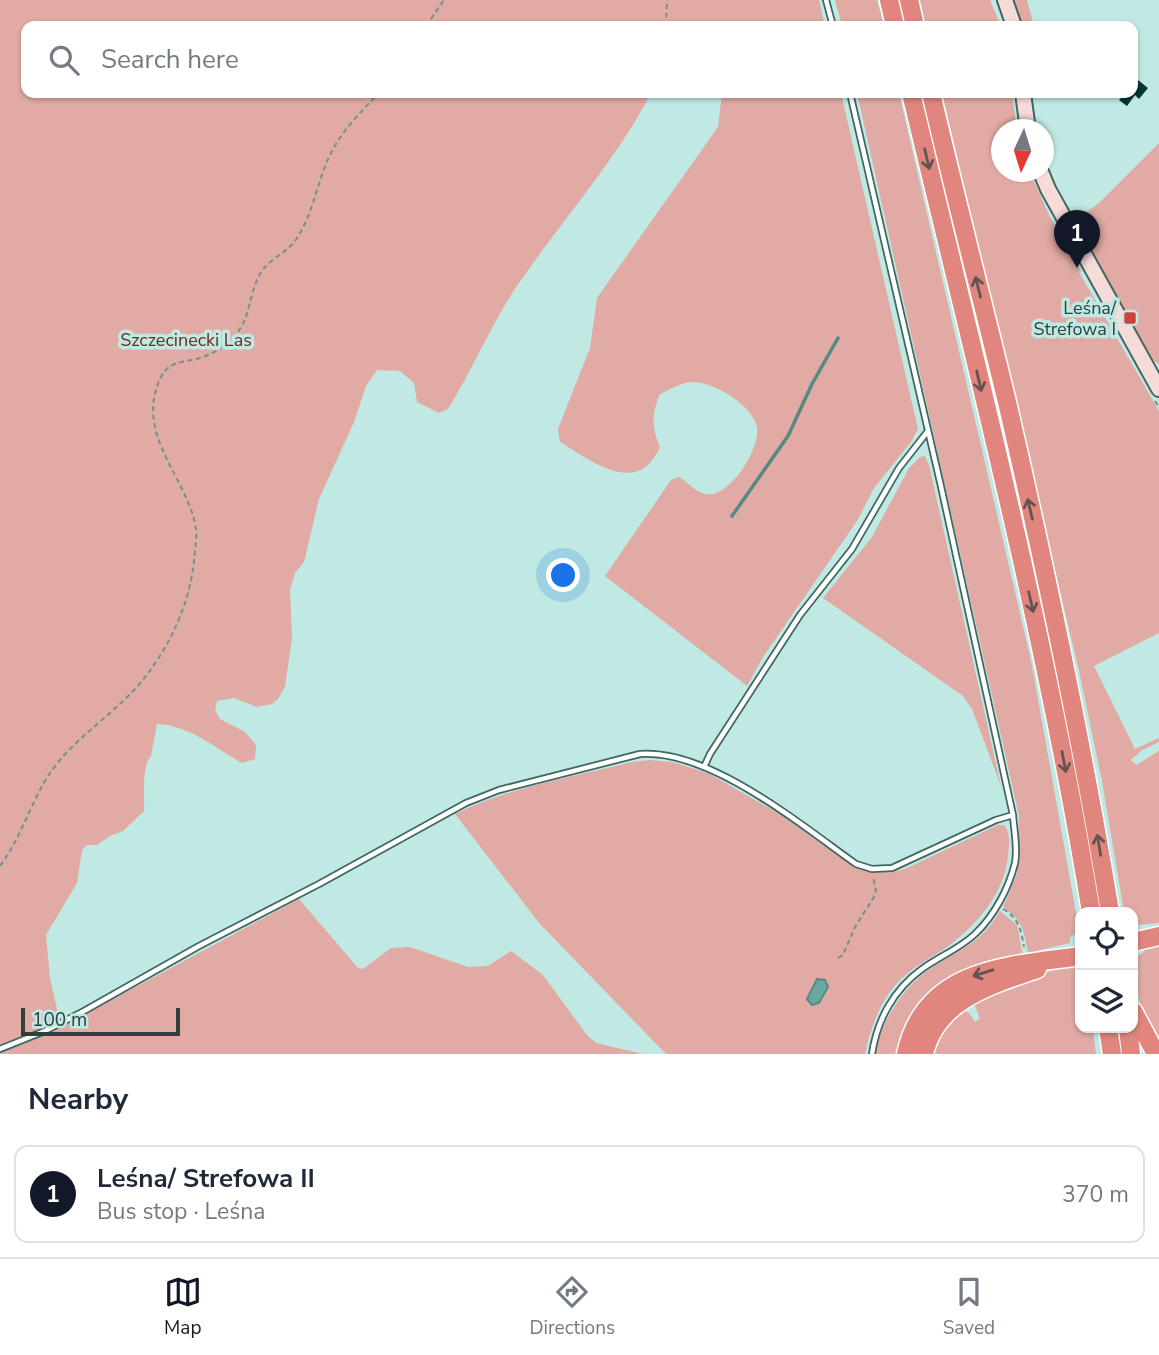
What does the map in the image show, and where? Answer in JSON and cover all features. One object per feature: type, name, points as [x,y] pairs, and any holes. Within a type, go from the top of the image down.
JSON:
[{"type":"highway","points":[[889,0],[894,21]]},
{"type":"highway","points":[[909,0],[914,21]]},
{"type":"highway","points":[[912,98],[1031,600],[1075,813],[1090,907]]},
{"type":"highway","points":[[932,98],[1007,402],[1051,599],[1093,810],[1109,907]]},
{"type":"highway","points":[[1138,941],[1159,936]]},
{"type":"highway","points":[[906,1054],[912,1035],[929,1006],[945,990],[960,981],[981,972],[1013,965],[1075,956]]},
{"type":"highway","points":[[924,1054],[933,1029],[959,1001],[987,987],[1075,957]]},
{"type":"highway","points":[[1138,1020],[1156,1054]]},
{"type":"highway","points":[[1105,1054],[1107,1033]]},
{"type":"highway","points":[[1108,1033],[1112,1054]]},
{"type":"highway","points":[[1129,1033],[1131,1054]]},
{"type":"street","points":[[1004,0],[1012,21]]},
{"type":"street","points":[[1024,98],[1027,119]]},
{"type":"street","points":[[1045,182],[1158,384]]},
{"type":"lane","points":[[826,0],[831,21]]},
{"type":"lane","points":[[851,98],[1013,815],[1015,862],[991,916],[975,934],[922,969],[893,998],[884,1014],[872,1054]]},
{"type":"lane","points":[[704,767],[768,662],[800,615],[852,549],[899,468],[928,432]]},
{"type":"lane","points":[[0,1049],[45,1031],[84,1011],[199,946],[482,796],[640,754],[663,754],[704,767],[749,791],[856,864],[872,869],[892,868],[996,820],[1013,815]]},
{"type":"path","points":[[429,21],[444,0]]},
{"type":"path","points":[[666,21],[667,0]]},
{"type":"path","points":[[0,866],[13,849],[34,804],[59,761],[137,687],[165,647],[185,607],[192,582],[197,531],[191,509],[155,428],[155,392],[160,377],[177,361],[206,356],[220,349],[239,331],[262,270],[297,239],[317,194],[329,156],[349,124],[374,98]]},
{"type":"path","points":[[838,958],[843,955],[855,927],[874,897],[876,891],[872,869]]},
{"type":"path","points":[[997,905],[1011,913],[1021,926],[1026,956]]},
{"type":"green space","name":"Szczecinecki Las","points":[[0,0],[819,0],[824,21],[21,21],[21,98],[648,98],[605,167],[509,298],[448,409],[439,413],[417,402],[414,383],[400,371],[377,370],[366,386],[354,422],[319,499],[304,562],[295,573],[290,590],[292,638],[285,687],[272,704],[257,707],[234,698],[217,701],[215,710],[220,719],[245,732],[256,745],[255,759],[242,763],[191,733],[169,725],[157,724],[145,774],[144,811],[123,831],[97,845],[87,845],[82,850],[77,883],[46,935],[50,978],[61,1027],[299,899],[358,968],[363,969],[391,948],[410,947],[468,967],[488,966],[511,951],[543,975],[587,1035],[596,1043],[643,1054],[0,1054]]},
{"type":"green space","points":[[835,0],[877,0],[883,21],[841,21]]},
{"type":"green space","points":[[920,0],[990,0],[999,21],[925,21]]},
{"type":"green space","points":[[1012,0],[1027,0],[1033,21],[1019,21]]},
{"type":"green space","points":[[721,98],[842,98],[918,429],[911,442],[874,488],[857,521],[763,657],[747,686],[605,576],[671,480],[679,477],[706,494],[724,489],[733,481],[754,447],[757,427],[754,418],[730,395],[709,385],[689,382],[666,391],[659,395],[654,415],[655,433],[660,447],[651,462],[640,470],[627,473],[600,465],[560,442],[558,429],[590,348],[597,298],[718,127]]},
{"type":"green space","points":[[858,98],[900,98],[1032,665],[1075,907],[1075,934],[1070,938],[1070,943],[1028,953],[1021,927],[1015,917],[1003,907],[1017,874],[1019,816]]},
{"type":"green space","points":[[943,98],[1013,98],[1016,119],[991,119],[991,182],[1034,182],[1050,217],[1081,271],[1079,272],[1159,411],[1159,633],[1094,666],[1135,749],[1159,738],[1159,742],[1142,750],[1131,760],[1136,765],[1159,751],[1159,923],[1138,925],[1138,907],[1123,907],[1102,781],[1079,671]]},
{"type":"green space","points":[[1159,143],[1159,364],[1149,358],[1074,222],[1099,203]]},
{"type":"green space","points":[[925,456],[1001,786],[972,709],[963,696],[823,598],[872,537],[909,468],[920,457]]},
{"type":"green space","points":[[650,760],[672,762],[708,773],[781,815],[853,866],[872,872],[905,869],[998,825],[1004,825],[1009,839],[1001,883],[987,908],[969,929],[902,978],[888,994],[870,1033],[865,1054],[666,1054],[540,924],[455,814],[520,790]]},
{"type":"green space","points":[[1000,911],[1017,925],[1023,956],[965,971],[899,1054],[876,1054],[887,1020],[908,988],[926,972],[976,940],[993,923]]},
{"type":"green space","points":[[1159,945],[1159,1049],[1138,995],[1138,956],[1144,952],[1143,949]]},
{"type":"green space","points":[[1074,966],[1075,1033],[1094,1033],[1096,1054],[930,1054],[939,1033],[963,1010],[969,1013],[975,1022],[980,1019],[974,1003],[997,990]]},
{"type":"shaded area","points":[[817,979],[825,980],[828,987],[819,1003],[812,1005],[807,999]]},
{"type":"building","points":[[1138,80],[1148,88],[1138,98]]},
{"type":"building","points":[[1121,98],[1133,98],[1127,106],[1119,100]]},
{"type":"waterway","points":[[732,516],[788,436],[812,384],[838,338]]},
{"type":"place","name":"Leśna/ Strefowa II","points":[[1077,268]]},
{"type":"place","name":"Leśna/ Strefowa I","points":[[1130,318]]}]
